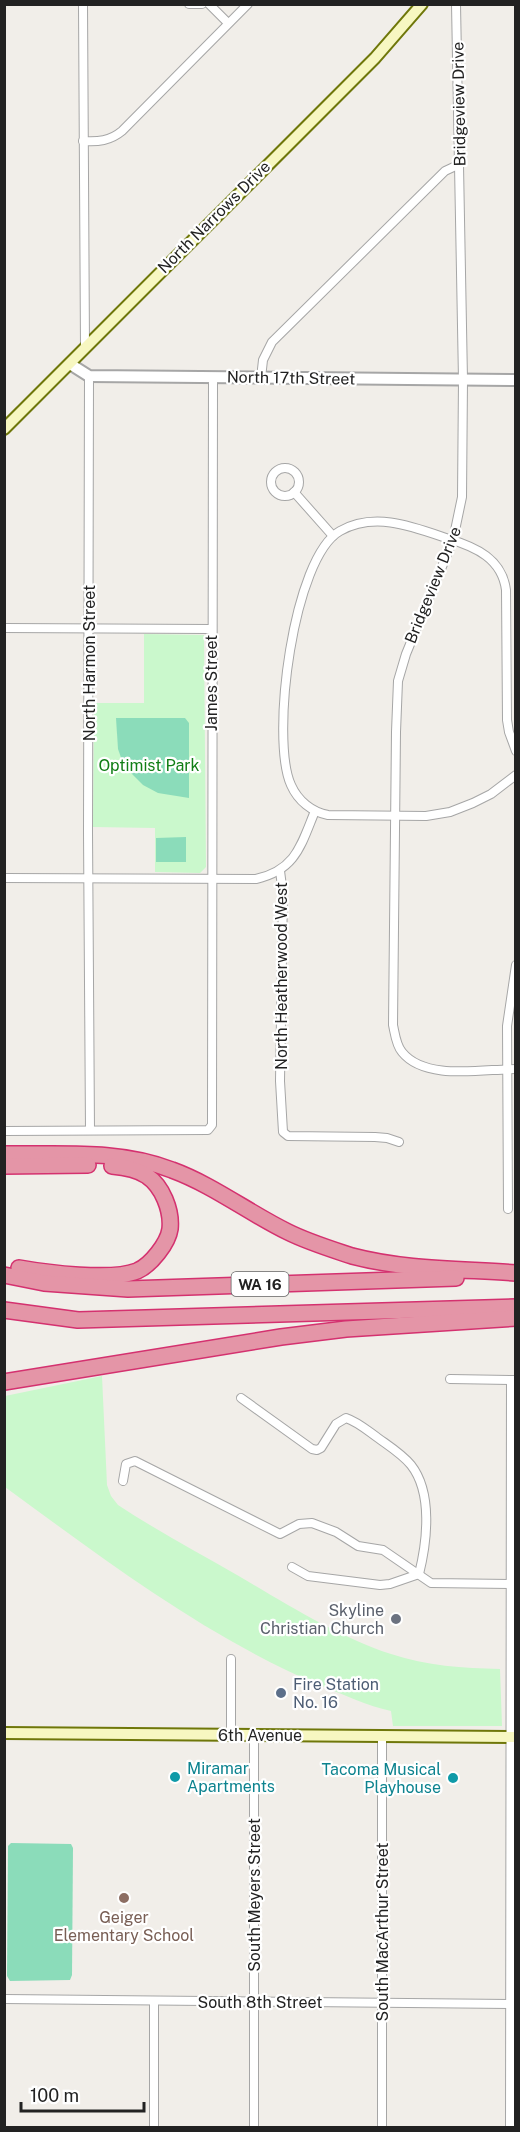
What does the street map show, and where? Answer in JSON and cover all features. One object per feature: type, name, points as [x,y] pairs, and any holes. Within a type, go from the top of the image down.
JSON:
[{"type":"highway","points":[[4,1154],[99,1155],[127,1157],[150,1162],[199,1183],[289,1233],[354,1256],[413,1266],[516,1274]]},
{"type":"highway","points":[[4,1166],[107,1165],[130,1168],[147,1176],[162,1192],[168,1210],[170,1229],[158,1254],[140,1270],[125,1275],[36,1271],[4,1265]]},
{"type":"highway","name":"WA 16","points":[[4,1275],[44,1283],[128,1289],[516,1274]]},
{"type":"highway","name":"WA 16","points":[[4,1310],[78,1320],[516,1307]]},
{"type":"highway","points":[[4,1382],[281,1337],[346,1329],[516,1318]]},
{"type":"main road","name":"North Narrows Drive","points":[[4,429],[375,58],[422,4]]},
{"type":"main road","name":"6th Avenue","points":[[4,1733],[513,1737]]},
{"type":"street","points":[[83,4],[85,347]]},
{"type":"street","points":[[189,4],[202,4]]},
{"type":"street","points":[[209,4],[228,23]]},
{"type":"street","points":[[83,141],[94,142],[109,139],[122,131],[248,4]]},
{"type":"street","name":"Bridgeview Drive","points":[[456,4],[458,9],[463,483],[461,510],[453,540],[400,674],[396,723],[392,1008],[398,1046],[415,1063],[433,1070],[511,1069]]},
{"type":"street","points":[[261,378],[263,360],[272,342],[445,171],[460,164]]},
{"type":"street","points":[[70,364],[89,376]]},
{"type":"street","name":"North 17th Street","points":[[89,376],[516,380]]},
{"type":"street","name":"North Harmon Street","points":[[89,376],[90,1130]]},
{"type":"street","name":"James Street","points":[[90,1130],[208,1130],[212,1126],[213,378]]},
{"type":"street","points":[[294,492],[333,536]]},
{"type":"street","points":[[516,751],[508,732],[506,597],[504,579],[498,567],[487,556],[453,540],[411,526],[377,521],[350,526],[333,536],[314,565],[299,609],[285,684],[285,748],[288,780],[300,800],[315,811],[338,816],[396,814],[426,816],[459,810],[491,794],[516,775]]},
{"type":"street","points":[[4,628],[211,628]]},
{"type":"street","name":"North Heatherwood West","points":[[315,811],[298,852],[288,866],[280,871],[283,886],[280,1082],[283,1132],[288,1136],[375,1137],[399,1142]]},
{"type":"street","points":[[4,878],[256,879],[280,871]]},
{"type":"street","points":[[508,1209],[511,1175],[511,1069],[508,1008],[516,965]]},
{"type":"street","points":[[4,1131],[90,1130]]},
{"type":"street","points":[[450,1379],[513,1380],[511,1584],[513,2004],[510,2127]]},
{"type":"street","points":[[241,1398],[312,1449],[321,1448],[336,1424],[346,1418],[403,1456],[417,1474],[424,1500],[424,1555],[419,1574]]},
{"type":"street","points":[[123,1481],[126,1464],[135,1461],[280,1534],[302,1523],[322,1525],[358,1546],[383,1551],[431,1583],[511,1584]]},
{"type":"street","points":[[292,1567],[308,1576],[380,1586],[419,1574]]},
{"type":"street","points":[[231,1659],[231,1735]]},
{"type":"street","name":"South Meyers Street","points":[[254,1735],[254,2127]]},
{"type":"street","name":"South MacArthur Street","points":[[382,1736],[382,2127]]},
{"type":"street","name":"South 8th Street","points":[[4,1999],[513,2004]]},
{"type":"street","points":[[154,2001],[154,2127]]},
{"type":"green space","name":"Optimist Park","points":[[144,634],[204,635],[206,867],[200,873],[155,872],[155,828],[93,827],[94,703],[144,703]]},
{"type":"green space","points":[[116,718],[185,718],[189,723],[189,798],[158,793],[143,785],[124,766],[118,749]]},
{"type":"green space","points":[[186,837],[186,862],[156,862],[156,838]]},
{"type":"green space","points":[[102,1376],[107,1485],[118,1505],[292,1608],[352,1639],[391,1654],[432,1664],[500,1669],[502,1726],[393,1726],[391,1711],[356,1700],[279,1667],[198,1621],[119,1569],[5,1487],[5,1396]]},
{"type":"green space","points":[[11,1843],[71,1844],[73,1848],[72,1975],[70,1980],[10,1981],[7,1976],[8,1846]]},
{"type":"place","name":"Skyline Christian Church","points":[[396,1619]]},
{"type":"place","name":"Fire Station No. 16","points":[[281,1693]]},
{"type":"place","name":"Miramar Apartments","points":[[175,1777]]},
{"type":"place","name":"Tacoma Musical Playhouse","points":[[453,1778]]},
{"type":"place","name":"Geiger Elementary School","points":[[124,1898]]}]
